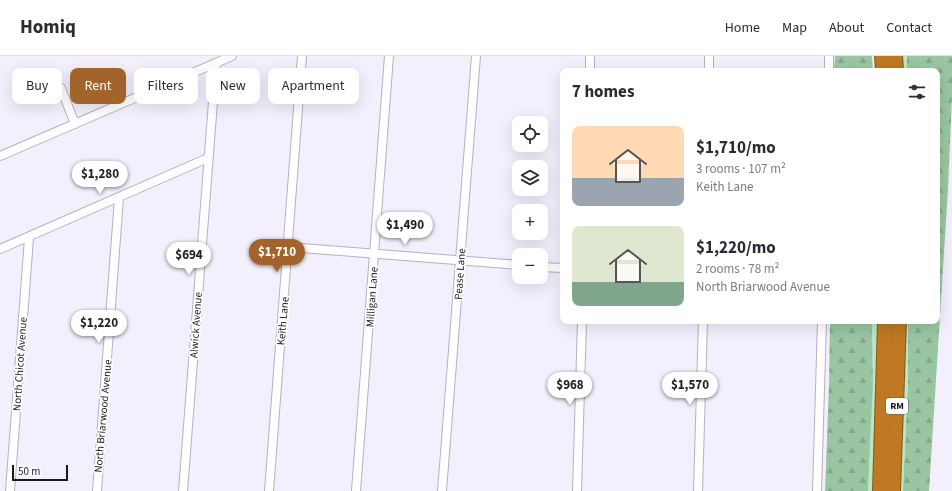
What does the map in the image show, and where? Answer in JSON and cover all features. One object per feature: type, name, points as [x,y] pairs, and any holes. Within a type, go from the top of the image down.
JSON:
[{"type":"highway","points":[[882,56],[883,68]]},
{"type":"highway","points":[[895,56],[896,68]]},
{"type":"highway","name":"RM","points":[[880,491],[885,324]]},
{"type":"highway","name":"RM","points":[[893,491],[899,324]]},
{"type":"street","points":[[0,156],[232,56]]},
{"type":"street","name":"Keith Lane","points":[[269,491],[289,247],[302,56]]},
{"type":"street","name":"Milligan Lane","points":[[356,491],[389,56]]},
{"type":"street","name":"Pease Lane","points":[[442,491],[476,56]]},
{"type":"street","points":[[590,56],[590,68]]},
{"type":"street","points":[[709,56],[709,68]]},
{"type":"street","points":[[829,56],[829,68]]},
{"type":"street","name":"Alwick Avenue","points":[[183,491],[216,63]]},
{"type":"street","points":[[62,91],[75,124]]},
{"type":"street","points":[[0,249],[29,238],[208,158]]},
{"type":"street","name":"North Briarwood Avenue","points":[[97,491],[119,198]]},
{"type":"street","name":"North Chicot Avenue","points":[[10,491],[29,238]]},
{"type":"street","points":[[289,247],[512,264]]},
{"type":"street","points":[[548,267],[560,268]]},
{"type":"street","points":[[577,491],[582,324]]},
{"type":"street","points":[[698,491],[702,324]]},
{"type":"street","points":[[817,491],[822,324]]},
{"type":"green space","points":[[835,56],[872,56],[873,68],[834,68]]},
{"type":"green space","points":[[901,56],[907,56],[907,68],[901,68]]},
{"type":"green space","points":[[907,56],[952,56],[952,97],[948,189],[940,316],[940,68],[907,68]]},
{"type":"green space","points":[[830,324],[872,324],[873,383],[868,491],[825,491]]},
{"type":"green space","points":[[872,324],[880,324],[875,491],[868,491],[873,383]]},
{"type":"green space","points":[[905,324],[908,324],[908,382],[903,491],[899,491]]},
{"type":"green space","points":[[908,324],[940,324],[929,491],[903,491],[908,382]]}]
